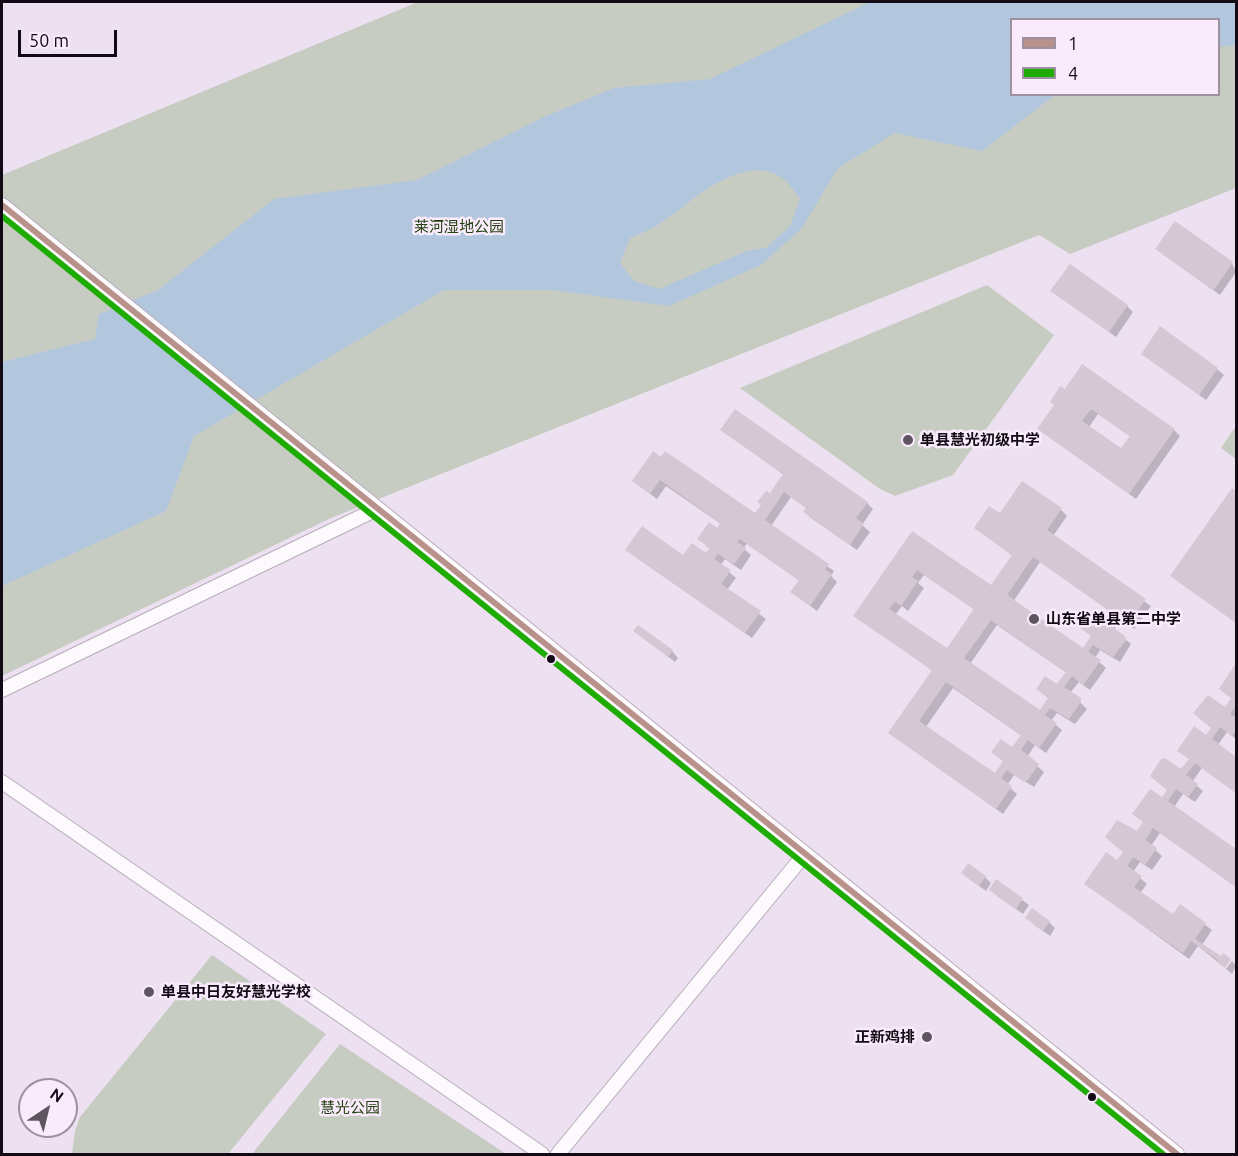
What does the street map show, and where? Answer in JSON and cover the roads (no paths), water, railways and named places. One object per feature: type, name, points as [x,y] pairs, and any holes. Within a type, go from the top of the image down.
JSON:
[{"type":"street","points":[[2,205],[1177,1155]]},
{"type":"street","points":[[2,690],[377,509]]},
{"type":"street","points":[[2,782],[542,1155]]},
{"type":"street","points":[[558,1155],[804,855]]},
{"type":"water","points":[[870,2],[1236,2],[1236,45],[1220,47],[1220,18],[1010,18],[1010,96],[1054,96],[982,151],[895,133],[838,168],[802,228],[761,265],[669,306],[552,290],[444,290],[194,436],[166,511],[2,586],[2,362],[95,339],[99,314],[158,290],[274,199],[417,180],[546,116],[614,88],[710,79]],"holes":[[[758,170],[783,178],[800,199],[790,226],[766,248],[749,250],[659,289],[634,281],[620,263],[630,238],[660,224],[708,188],[744,172]]]},
{"type":"place","name":"单县慧光初级中学","points":[[908,440]]},
{"type":"place","name":"山东省单县第二中学","points":[[1034,619]]},
{"type":"place","name":"单县中日友好慧光学校","points":[[149,992]]},
{"type":"place","name":"正新鸡排","points":[[927,1037]]},
{"type":"park label","name":"莱河湿地公园","points":[[459,227]]},
{"type":"park label","name":"慧光公园","points":[[350,1108]]}]
